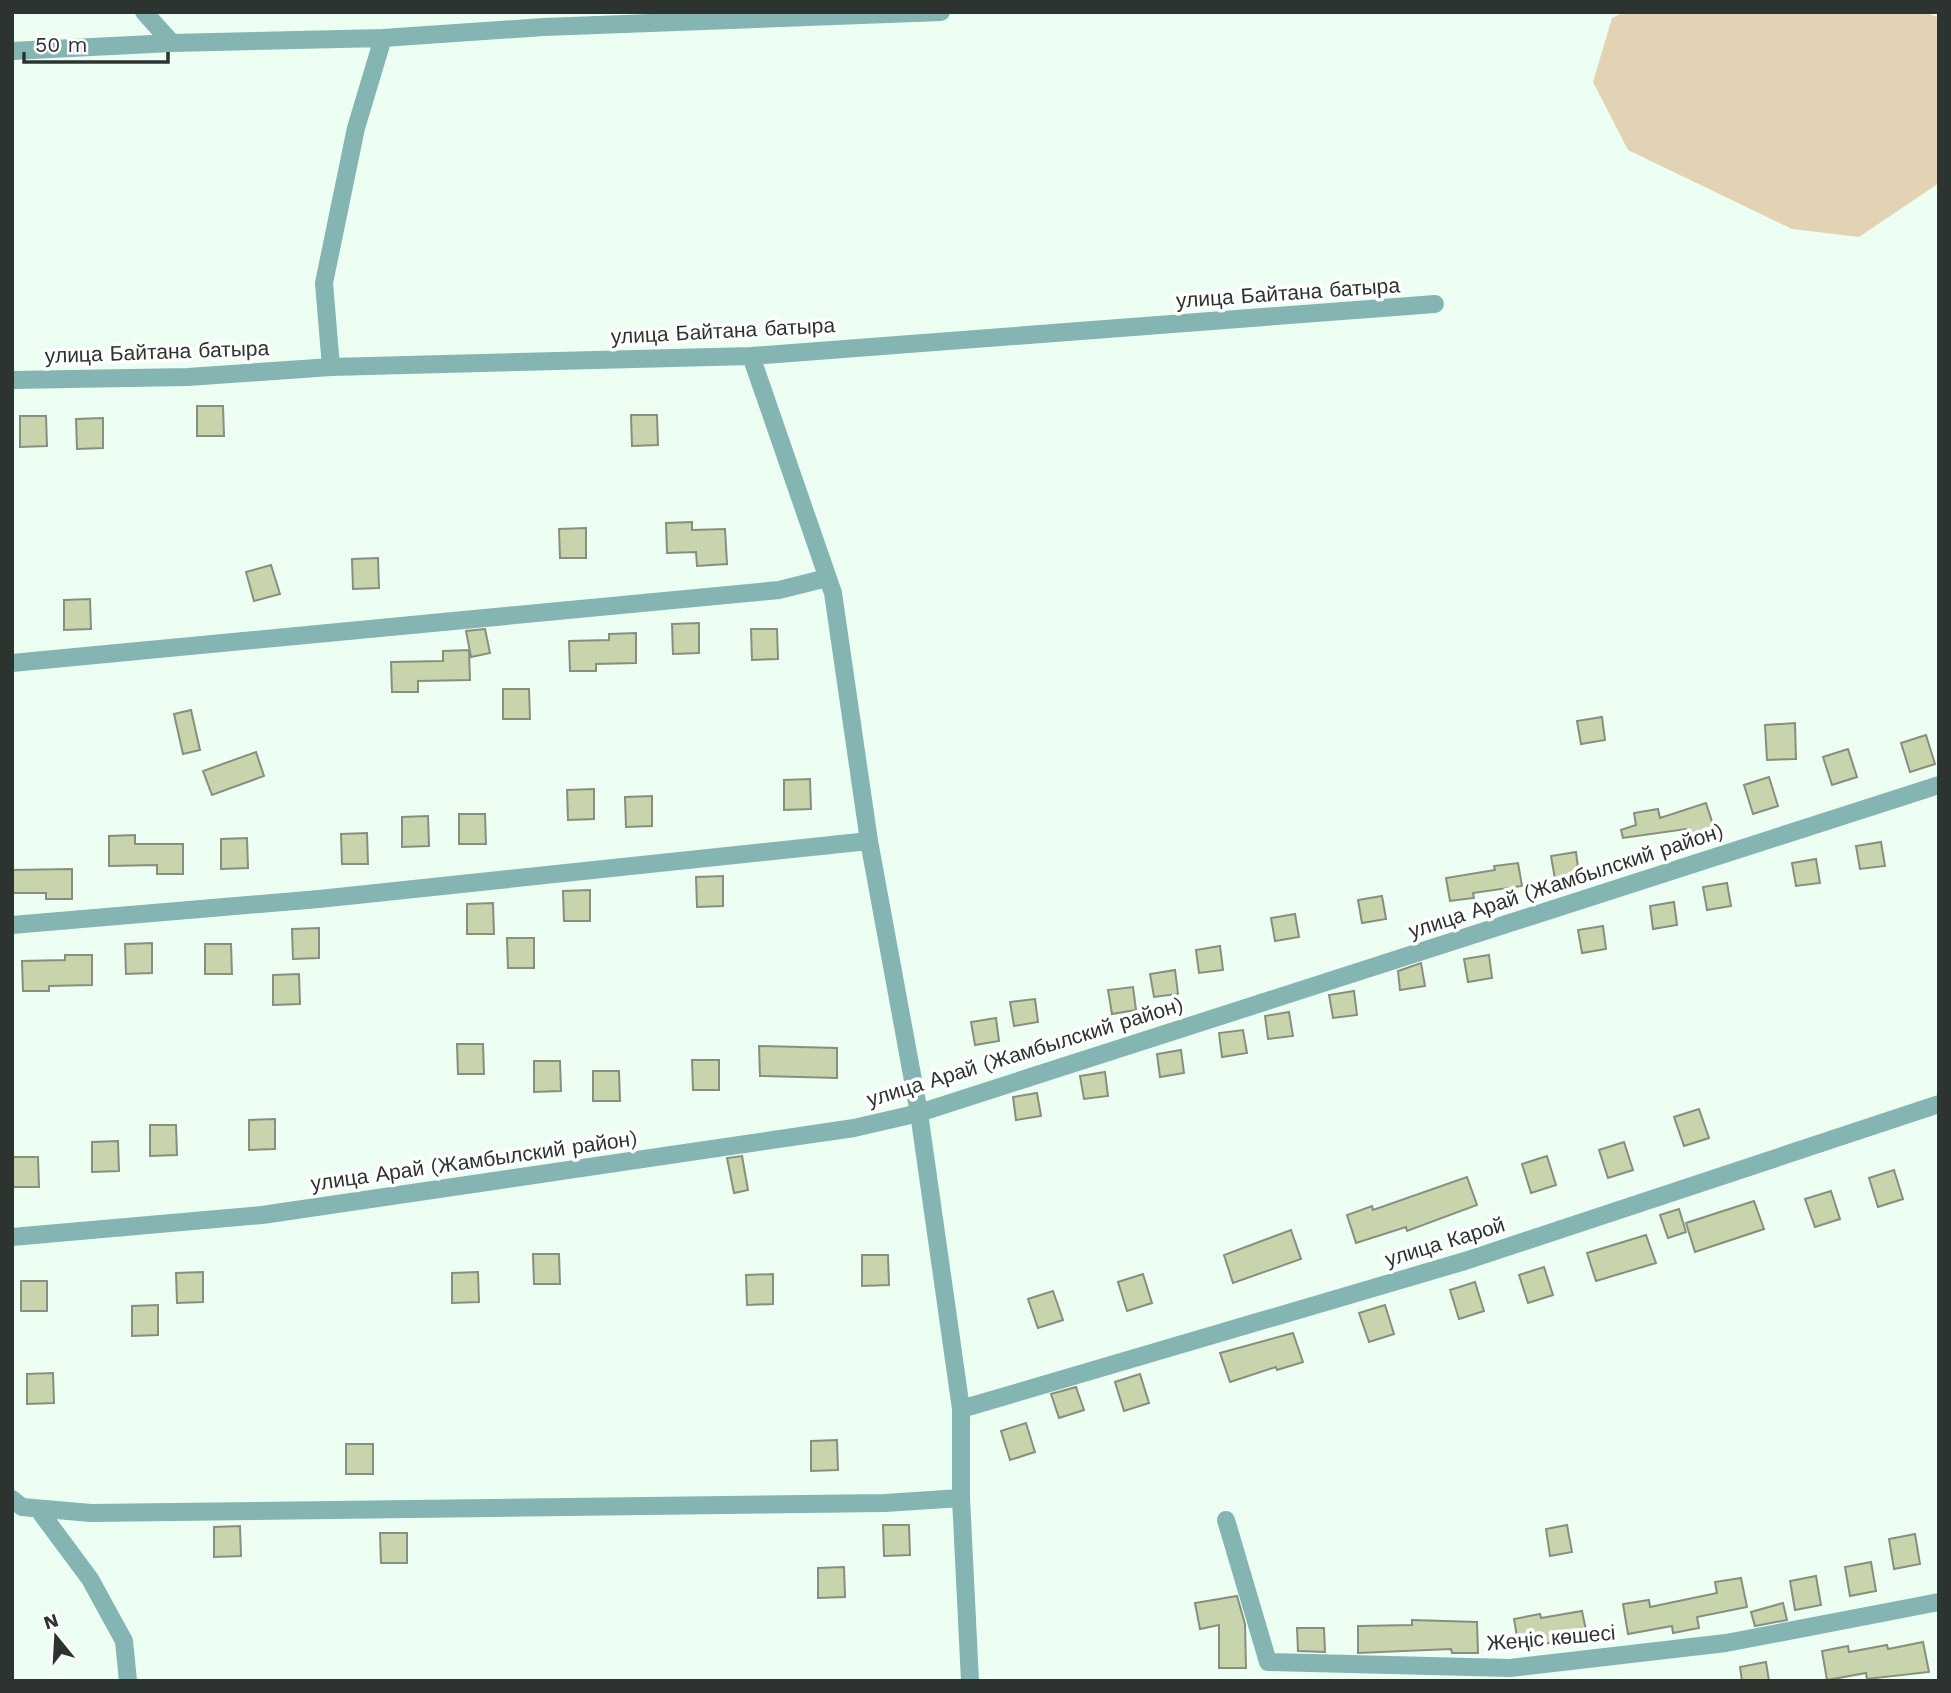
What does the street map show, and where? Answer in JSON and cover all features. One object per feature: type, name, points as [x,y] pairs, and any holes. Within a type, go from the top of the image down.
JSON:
[{"type":"street","points":[[144,12],[172,43]]},
{"type":"street","points":[[530,12],[544,27]]},
{"type":"street","points":[[12,51],[172,43],[383,38],[544,27],[941,12]]},
{"type":"street","points":[[331,367],[324,283],[356,128],[383,38]]},
{"type":"street","name":"улица Байтана батыра","points":[[12,380],[188,377],[331,367],[751,356],[1435,304]]},
{"type":"street","points":[[751,356],[832,593],[869,841],[919,1113],[961,1409],[961,1498],[970,1681]]},
{"type":"street","points":[[12,663],[779,590],[827,578]]},
{"type":"street","name":"улица Арай (Жамбылский район)","points":[[12,1237],[262,1215],[854,1128],[919,1113],[1939,785]]},
{"type":"street","points":[[12,925],[319,899],[869,841]]},
{"type":"street","name":"улица Карой","points":[[961,1409],[1465,1261],[1939,1104]]},
{"type":"street","points":[[12,1499],[23,1507],[91,1513],[885,1503],[961,1498]]},
{"type":"street","points":[[38,1508],[90,1579],[124,1641],[128,1681]]},
{"type":"street","name":"Жеңіс көшесі","points":[[1226,1520],[1268,1662],[1510,1668],[1726,1643],[1939,1602]]},
{"type":"shaded area","points":[[1625,12],[1925,12],[1939,18],[1939,183],[1859,237],[1792,229],[1628,150],[1593,82],[1612,18]]},
{"type":"building","points":[[197,406],[223,406],[224,436],[197,436]]},
{"type":"building","points":[[631,415],[657,415],[658,445],[632,446]]},
{"type":"building","points":[[20,416],[46,416],[47,446],[20,447]]},
{"type":"building","points":[[103,418],[103,448],[77,449],[76,419]]},
{"type":"building","points":[[692,522],[692,530],[725,529],[727,564],[697,566],[696,552],[667,553],[666,523]]},
{"type":"building","points":[[586,528],[586,558],[560,558],[559,529]]},
{"type":"building","points":[[378,558],[379,588],[353,589],[352,559]]},
{"type":"building","points":[[271,565],[280,594],[254,601],[246,572]]},
{"type":"building","points":[[90,599],[91,629],[64,630],[64,600]]},
{"type":"building","points":[[699,623],[699,653],[673,654],[672,624]]},
{"type":"building","points":[[485,629],[490,653],[471,657],[466,631]]},
{"type":"building","points":[[751,629],[777,629],[778,659],[752,660]]},
{"type":"building","points":[[636,633],[636,663],[596,664],[596,671],[570,671],[569,641],[609,640],[609,634]]},
{"type":"building","points":[[469,650],[470,680],[418,681],[418,692],[392,692],[391,662],[443,661],[443,651]]},
{"type":"building","points":[[503,689],[529,689],[530,719],[503,719]]},
{"type":"building","points":[[191,710],[200,750],[183,754],[174,714]]},
{"type":"building","points":[[1602,717],[1605,740],[1581,744],[1577,721]]},
{"type":"building","points":[[1795,723],[1796,759],[1767,760],[1765,725]]},
{"type":"building","points":[[1926,735],[1935,764],[1910,772],[1901,743]]},
{"type":"building","points":[[1848,749],[1857,777],[1832,785],[1823,757]]},
{"type":"building","points":[[256,752],[264,776],[212,795],[203,771]]},
{"type":"building","points":[[1769,777],[1778,806],[1753,814],[1744,785]]},
{"type":"building","points":[[810,779],[811,809],[784,810],[784,780]]},
{"type":"building","points":[[594,789],[594,819],[568,820],[567,790]]},
{"type":"building","points":[[652,796],[652,826],[626,827],[625,797]]},
{"type":"building","points":[[1706,803],[1715,831],[1690,840],[1686,829],[1623,838],[1621,830],[1636,825],[1634,813],[1658,809],[1660,818]]},
{"type":"building","points":[[459,814],[485,814],[486,844],[459,844]]},
{"type":"building","points":[[428,816],[429,846],[402,847],[402,817]]},
{"type":"building","points":[[367,833],[368,864],[342,864],[341,834]]},
{"type":"building","points":[[135,835],[135,844],[183,844],[183,874],[157,874],[157,865],[109,866],[109,836]]},
{"type":"building","points":[[247,838],[248,868],[221,869],[221,839]]},
{"type":"building","points":[[1881,842],[1885,866],[1860,869],[1856,846]]},
{"type":"building","points":[[1576,852],[1579,875],[1555,879],[1551,856]]},
{"type":"building","points":[[1816,859],[1820,883],[1796,886],[1792,863]]},
{"type":"building","points":[[1518,863],[1522,886],[1473,893],[1474,898],[1450,901],[1446,878],[1495,870],[1494,866]]},
{"type":"building","points":[[72,869],[72,899],[46,899],[46,893],[12,893],[12,870]]},
{"type":"building","points":[[723,876],[723,906],[697,907],[696,877]]},
{"type":"building","points":[[1727,883],[1731,906],[1707,910],[1703,887]]},
{"type":"building","points":[[590,890],[590,921],[564,921],[563,891]]},
{"type":"building","points":[[1382,896],[1386,919],[1362,923],[1358,900]]},
{"type":"building","points":[[1674,902],[1677,925],[1653,929],[1650,906]]},
{"type":"building","points":[[493,903],[494,934],[467,934],[467,904]]},
{"type":"building","points":[[1295,914],[1299,937],[1275,941],[1271,918]]},
{"type":"building","points":[[1603,926],[1606,949],[1582,953],[1578,930]]},
{"type":"building","points":[[319,928],[319,958],[293,959],[292,929]]},
{"type":"building","points":[[507,938],[534,938],[534,968],[508,968]]},
{"type":"building","points":[[152,943],[152,973],[126,974],[125,944]]},
{"type":"building","points":[[205,944],[231,944],[232,974],[205,974]]},
{"type":"building","points":[[1220,946],[1223,970],[1199,973],[1196,950]]},
{"type":"building","points":[[65,955],[92,955],[92,985],[49,986],[49,991],[23,991],[22,961],[65,960]]},
{"type":"building","points":[[1489,955],[1492,978],[1468,982],[1464,959]]},
{"type":"building","points":[[1421,963],[1425,986],[1400,990],[1398,971]]},
{"type":"building","points":[[1175,970],[1178,994],[1154,997],[1150,974]]},
{"type":"building","points":[[299,974],[300,1004],[273,1005],[273,975]]},
{"type":"building","points":[[1133,987],[1136,1010],[1112,1014],[1108,990]]},
{"type":"building","points":[[1354,991],[1357,1015],[1333,1018],[1329,995]]},
{"type":"building","points":[[1035,999],[1038,1022],[1014,1026],[1010,1002]]},
{"type":"building","points":[[1289,1012],[1293,1036],[1268,1039],[1265,1016]]},
{"type":"building","points":[[996,1018],[999,1041],[975,1045],[971,1022]]},
{"type":"building","points":[[1243,1030],[1247,1053],[1222,1057],[1219,1033]]},
{"type":"building","points":[[457,1044],[483,1044],[484,1074],[458,1074]]},
{"type":"building","points":[[759,1046],[837,1048],[837,1078],[760,1076]]},
{"type":"building","points":[[1181,1050],[1184,1073],[1160,1077],[1157,1054]]},
{"type":"building","points":[[692,1060],[719,1060],[719,1090],[693,1090]]},
{"type":"building","points":[[534,1061],[560,1061],[561,1091],[534,1092]]},
{"type":"building","points":[[593,1071],[619,1071],[620,1101],[593,1101]]},
{"type":"building","points":[[1105,1072],[1108,1096],[1084,1099],[1080,1076]]},
{"type":"building","points":[[1037,1093],[1041,1116],[1016,1120],[1013,1097]]},
{"type":"building","points":[[1699,1109],[1709,1138],[1684,1146],[1674,1117]]},
{"type":"building","points":[[275,1119],[275,1149],[249,1150],[249,1120]]},
{"type":"building","points":[[150,1125],[176,1125],[177,1155],[150,1156]]},
{"type":"building","points":[[118,1141],[119,1171],[92,1172],[92,1142]]},
{"type":"building","points":[[1624,1142],[1633,1170],[1608,1178],[1599,1150]]},
{"type":"building","points":[[742,1156],[748,1190],[734,1193],[727,1158]]},
{"type":"building","points":[[1547,1156],[1556,1185],[1531,1193],[1522,1164]]},
{"type":"building","points":[[12,1157],[38,1157],[39,1187],[12,1187]]},
{"type":"building","points":[[1894,1170],[1903,1199],[1878,1207],[1869,1178]]},
{"type":"building","points":[[1467,1177],[1477,1205],[1407,1231],[1406,1227],[1356,1243],[1347,1215],[1372,1206],[1373,1210]]},
{"type":"building","points":[[1831,1191],[1840,1219],[1815,1227],[1805,1199]]},
{"type":"building","points":[[1754,1201],[1764,1229],[1695,1252],[1686,1223]]},
{"type":"building","points":[[1679,1209],[1686,1232],[1668,1238],[1660,1215]]},
{"type":"building","points":[[1291,1230],[1301,1259],[1233,1283],[1224,1255]]},
{"type":"building","points":[[1646,1235],[1656,1263],[1596,1281],[1587,1253]]},
{"type":"building","points":[[533,1254],[559,1254],[560,1284],[534,1284]]},
{"type":"building","points":[[862,1255],[888,1255],[889,1285],[862,1286]]},
{"type":"building","points":[[1544,1267],[1553,1295],[1528,1303],[1519,1275]]},
{"type":"building","points":[[203,1272],[203,1302],[177,1303],[176,1273]]},
{"type":"building","points":[[478,1272],[479,1302],[452,1303],[452,1273]]},
{"type":"building","points":[[773,1274],[773,1304],[747,1305],[746,1275]]},
{"type":"building","points":[[1143,1274],[1152,1303],[1127,1311],[1118,1282]]},
{"type":"building","points":[[21,1281],[47,1281],[47,1311],[21,1311]]},
{"type":"building","points":[[1475,1282],[1484,1311],[1459,1319],[1450,1290]]},
{"type":"building","points":[[1053,1291],[1063,1320],[1038,1328],[1028,1299]]},
{"type":"building","points":[[158,1305],[158,1335],[132,1336],[132,1306]]},
{"type":"building","points":[[1385,1305],[1394,1334],[1369,1342],[1359,1313]]},
{"type":"building","points":[[1293,1333],[1303,1362],[1277,1370],[1276,1367],[1230,1382],[1220,1353]]},
{"type":"building","points":[[53,1373],[54,1403],[27,1404],[27,1374]]},
{"type":"building","points":[[1140,1374],[1149,1403],[1124,1411],[1115,1382]]},
{"type":"building","points":[[1076,1387],[1084,1410],[1059,1418],[1051,1394]]},
{"type":"building","points":[[1026,1423],[1035,1452],[1010,1460],[1001,1431]]},
{"type":"building","points":[[837,1440],[838,1470],[811,1471],[811,1441]]},
{"type":"building","points":[[346,1444],[373,1444],[373,1474],[346,1474]]},
{"type":"building","points":[[883,1525],[909,1525],[910,1555],[884,1556]]},
{"type":"building","points":[[1567,1525],[1572,1552],[1550,1556],[1546,1529]]},
{"type":"building","points":[[240,1526],[241,1556],[214,1557],[214,1527]]},
{"type":"building","points":[[380,1533],[407,1533],[407,1563],[381,1563]]},
{"type":"building","points":[[1915,1534],[1920,1564],[1894,1569],[1889,1539]]},
{"type":"building","points":[[1871,1562],[1876,1591],[1850,1596],[1845,1567]]},
{"type":"building","points":[[844,1567],[845,1597],[818,1598],[818,1568]]},
{"type":"building","points":[[1816,1576],[1821,1605],[1795,1610],[1790,1581]]},
{"type":"building","points":[[1741,1578],[1747,1607],[1697,1617],[1699,1628],[1673,1633],[1672,1626],[1628,1634],[1623,1604],[1649,1600],[1650,1607],[1717,1593],[1715,1582]]},
{"type":"building","points":[[1237,1596],[1245,1624],[1246,1668],[1219,1668],[1219,1625],[1200,1629],[1195,1603]]},
{"type":"building","points":[[1783,1603],[1787,1620],[1755,1626],[1751,1612]]},
{"type":"building","points":[[1582,1611],[1588,1640],[1562,1645],[1561,1641],[1519,1648],[1514,1619],[1540,1614],[1541,1618]]},
{"type":"building","points":[[1412,1620],[1477,1622],[1478,1653],[1452,1653],[1451,1649],[1358,1653],[1358,1626],[1412,1625]]},
{"type":"building","points":[[1297,1628],[1324,1628],[1325,1652],[1298,1651]]},
{"type":"building","points":[[1923,1642],[1929,1672],[1867,1679],[1866,1673],[1827,1680],[1822,1651],[1848,1646],[1849,1652],[1887,1645],[1888,1649]]},
{"type":"building","points":[[1766,1662],[1769,1681],[1742,1681],[1740,1667]]}]
